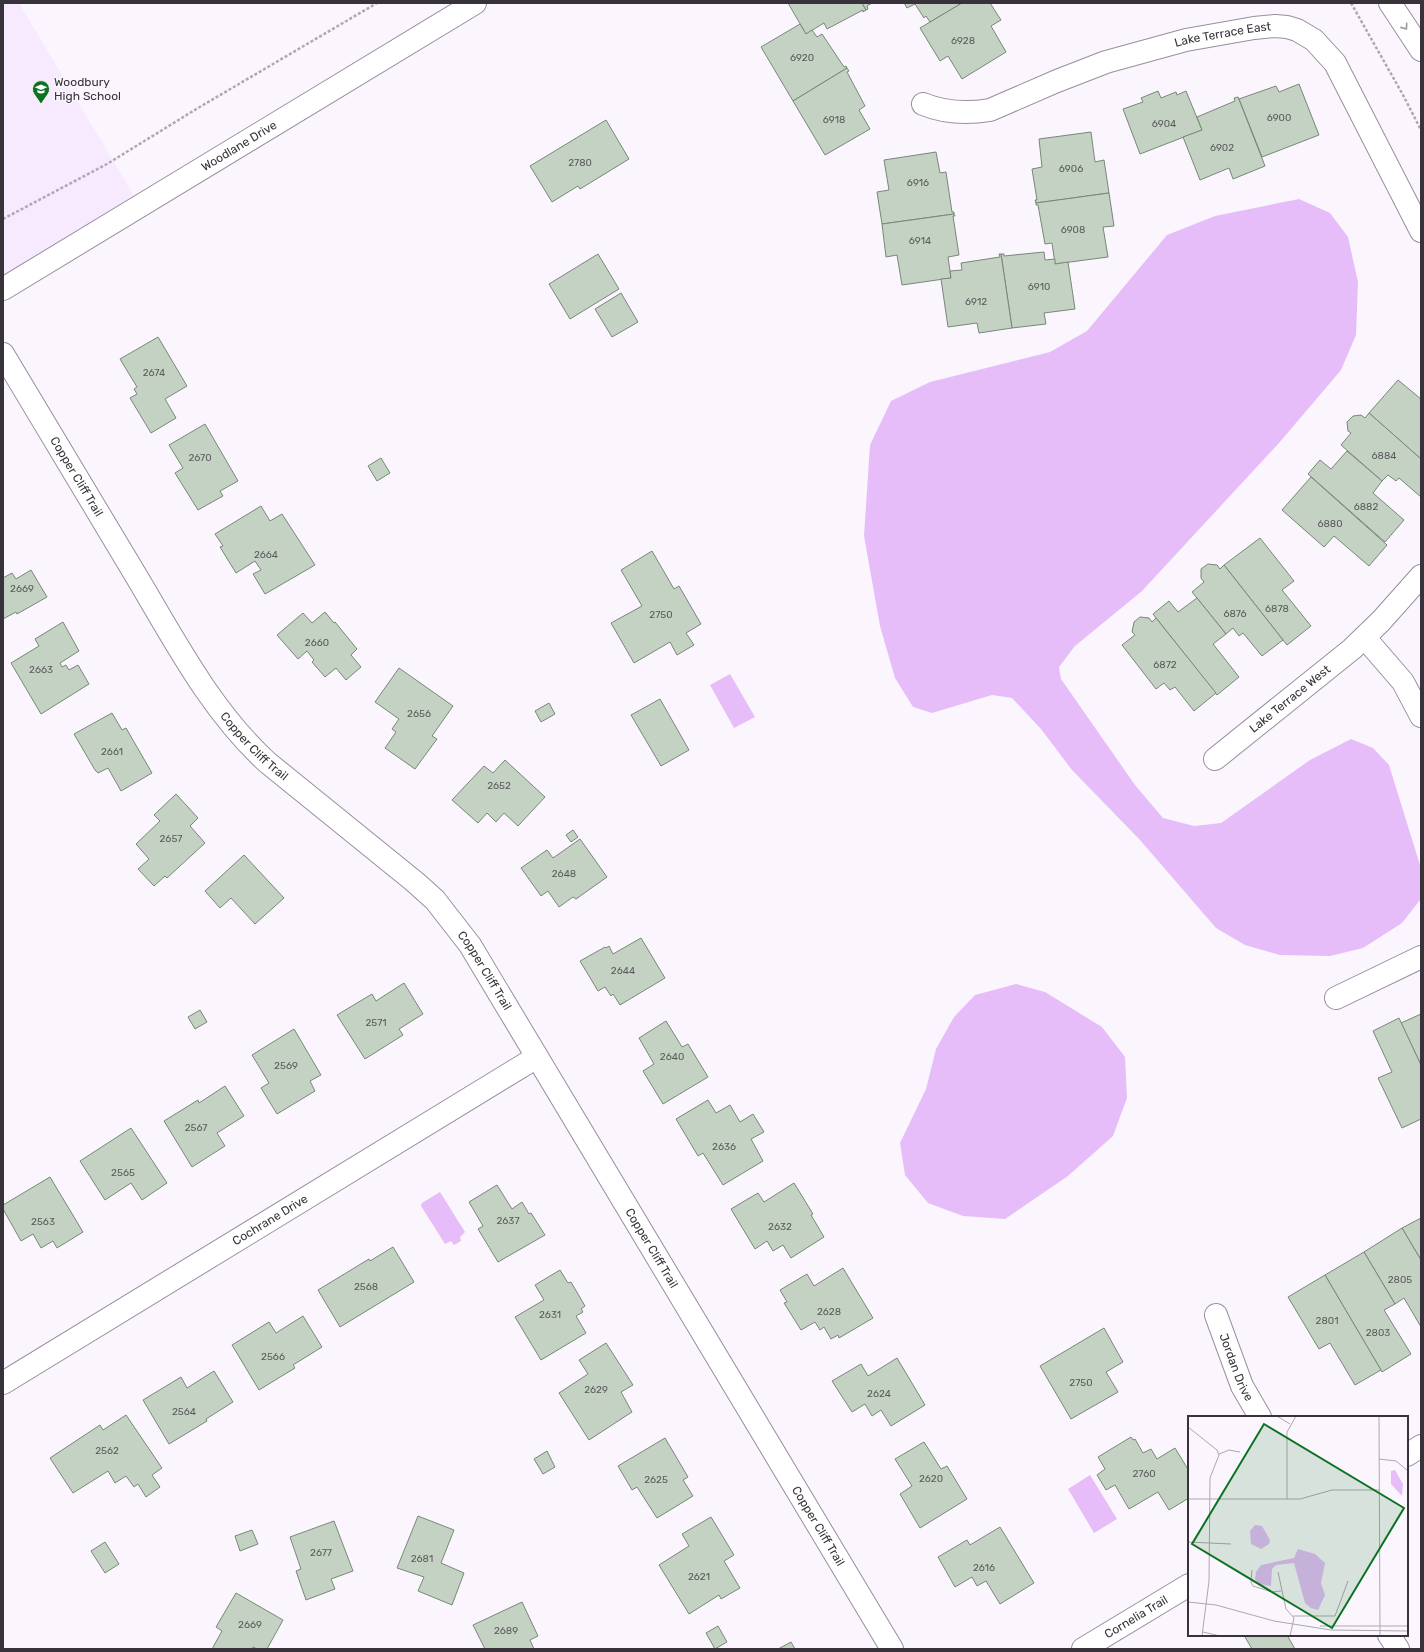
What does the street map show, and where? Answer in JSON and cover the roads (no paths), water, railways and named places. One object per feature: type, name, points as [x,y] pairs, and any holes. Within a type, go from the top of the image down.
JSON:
[{"type":"street","name":"Woodlane Drive","points":[[3,289],[475,3]]},
{"type":"street","points":[[1390,3],[1421,50]]},
{"type":"street","name":"Lake Terrace East","points":[[923,104],[937,110],[958,113],[974,113],[990,110],[1091,67],[1160,47],[1222,33],[1269,26],[1287,27],[1303,33],[1314,40],[1335,63],[1385,158],[1421,231]]},
{"type":"street","name":"Copper Cliff Trail","points":[[3,354],[190,667],[223,714],[251,747],[268,763],[436,900],[470,945],[892,1649]]},
{"type":"street","name":"Lake Terrace West","points":[[1215,759],[1335,664],[1365,638],[1421,576]]},
{"type":"street","points":[[1365,638],[1403,682],[1421,716]]},
{"type":"street","points":[[1336,998],[1421,957]]},
{"type":"street","name":"Cochrane Drive","points":[[3,1383],[537,1057]]},
{"type":"street","name":"Jordan Drive","points":[[1216,1315],[1242,1386],[1259,1416]]},
{"type":"street","points":[[1408,1454],[1421,1446]]},
{"type":"street","name":"Cornelia Trail","points":[[1083,1649],[1188,1586]]},
{"type":"street","points":[[1390,1636],[1398,1649]]},
{"type":"place","name":"Woodbury High School","points":[[41,104]]}]
